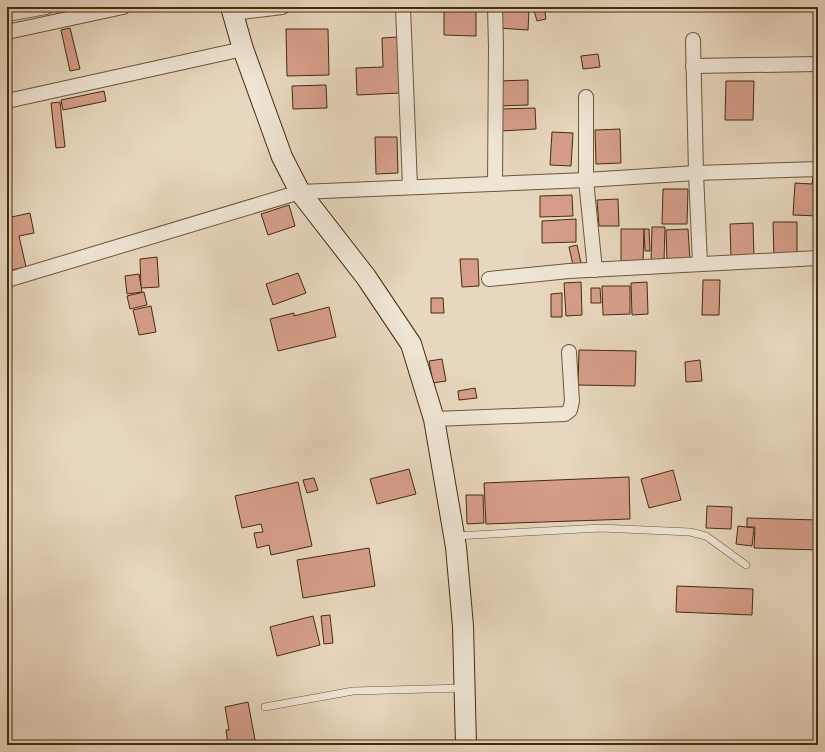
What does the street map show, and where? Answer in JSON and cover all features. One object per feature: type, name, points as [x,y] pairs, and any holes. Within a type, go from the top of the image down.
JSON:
[{"type":"main road","points":[[232,10],[243,49],[282,157],[300,192],[366,277],[411,344],[434,419],[456,547],[463,626],[466,745]]},
{"type":"street","points":[[7,14],[46,7]]},
{"type":"street","points":[[7,32],[123,7]]},
{"type":"street","points":[[232,10],[282,7]]},
{"type":"street","points":[[402,7],[410,187]]},
{"type":"street","points":[[495,7],[495,184]]},
{"type":"street","points":[[693,40],[700,264]]},
{"type":"street","points":[[7,101],[243,49]]},
{"type":"street","points":[[693,66],[818,64]]},
{"type":"street","points":[[586,97],[586,180],[595,270]]},
{"type":"street","points":[[7,280],[300,192],[586,180],[696,173],[818,169]]},
{"type":"street","points":[[489,279],[569,271],[818,258]]},
{"type":"street","points":[[434,419],[565,414],[570,410],[572,401],[569,352]]},
{"type":"lane","points":[[454,536],[601,528],[690,532],[706,536],[746,565]]},
{"type":"lane","points":[[265,707],[353,691],[464,688]]},
{"type":"building","points":[[444,7],[476,7],[476,36],[444,35]]},
{"type":"building","points":[[533,7],[544,7],[546,19],[537,21]]},
{"type":"building","points":[[500,8],[529,9],[528,30],[498,28]]},
{"type":"building","points":[[70,28],[80,69],[70,71],[61,30]]},
{"type":"building","points":[[286,29],[328,29],[329,75],[287,76]]},
{"type":"building","points":[[398,37],[400,93],[357,95],[356,68],[383,67],[382,38]]},
{"type":"building","points":[[598,54],[600,67],[583,69],[581,56]]},
{"type":"building","points":[[528,80],[528,105],[498,106],[498,81]]},
{"type":"building","points":[[726,81],[754,81],[753,120],[725,120]]},
{"type":"building","points":[[326,85],[327,108],[293,109],[292,86]]},
{"type":"building","points":[[104,91],[106,101],[63,110],[61,100]]},
{"type":"building","points":[[60,102],[65,147],[56,148],[51,103]]},
{"type":"building","points":[[535,108],[536,129],[501,131],[500,109]]},
{"type":"building","points":[[620,129],[621,163],[596,164],[595,130]]},
{"type":"building","points":[[552,132],[573,133],[571,166],[550,165]]},
{"type":"building","points":[[375,137],[397,137],[398,173],[376,174]]},
{"type":"building","points":[[813,177],[818,177],[818,216],[793,215],[795,183],[812,184]]},
{"type":"building","points":[[663,189],[688,189],[687,224],[662,224]]},
{"type":"building","points":[[572,195],[573,216],[540,217],[540,196]]},
{"type":"building","points":[[618,199],[619,226],[599,226],[597,200]]},
{"type":"building","points":[[289,205],[295,226],[268,235],[261,214]]},
{"type":"building","points":[[30,213],[34,233],[19,236],[26,267],[7,271],[7,218]]},
{"type":"building","points":[[576,219],[576,242],[542,243],[542,221]]},
{"type":"building","points":[[773,222],[797,222],[797,257],[774,257]]},
{"type":"building","points":[[753,223],[754,258],[731,258],[730,224]]},
{"type":"building","points":[[652,227],[665,227],[664,262],[651,261]]},
{"type":"building","points":[[621,229],[644,229],[643,263],[621,262]]},
{"type":"building","points":[[644,229],[649,229],[650,251],[645,251]]},
{"type":"building","points":[[688,229],[690,260],[667,261],[666,230]]},
{"type":"building","points":[[577,245],[581,263],[573,265],[569,247]]},
{"type":"building","points":[[157,257],[159,287],[141,288],[140,259]]},
{"type":"building","points":[[460,259],[478,259],[479,286],[462,287]]},
{"type":"building","points":[[298,273],[306,293],[273,305],[266,284]]},
{"type":"building","points":[[139,274],[142,292],[127,294],[125,276]]},
{"type":"building","points":[[703,280],[720,280],[719,315],[702,315]]},
{"type":"building","points":[[581,282],[582,315],[566,316],[564,283]]},
{"type":"building","points":[[647,282],[648,314],[632,315],[631,283]]},
{"type":"building","points":[[602,286],[630,286],[630,314],[603,315]]},
{"type":"building","points":[[591,288],[600,288],[601,303],[591,303]]},
{"type":"building","points":[[144,292],[147,305],[130,309],[127,296]]},
{"type":"building","points":[[562,293],[562,317],[551,317],[551,294]]},
{"type":"building","points":[[431,298],[443,298],[444,313],[431,313]]},
{"type":"building","points":[[151,306],[156,332],[139,335],[133,310]]},
{"type":"building","points":[[329,307],[336,337],[278,351],[270,319],[294,313],[294,316]]},
{"type":"building","points":[[579,350],[636,351],[635,386],[578,385]]},
{"type":"building","points":[[442,359],[446,381],[433,383],[429,361]]},
{"type":"building","points":[[700,360],[702,381],[686,382],[685,362]]},
{"type":"building","points":[[475,388],[477,398],[459,400],[458,391]]},
{"type":"building","points":[[409,469],[416,494],[377,504],[370,479]]},
{"type":"building","points":[[673,470],[681,500],[649,508],[641,479]]},
{"type":"building","points":[[629,477],[630,519],[486,524],[484,483]]},
{"type":"building","points":[[314,478],[318,490],[307,493],[303,480]]},
{"type":"building","points":[[298,482],[312,546],[271,555],[269,545],[257,548],[254,533],[263,532],[261,524],[242,528],[235,496]]},
{"type":"building","points":[[466,495],[483,495],[484,523],[467,524]]},
{"type":"building","points":[[707,506],[732,507],[731,529],[706,528]]},
{"type":"building","points":[[747,518],[818,520],[818,550],[754,548],[755,527],[747,527]]},
{"type":"building","points":[[738,526],[754,528],[752,546],[736,544]]},
{"type":"building","points":[[369,548],[375,586],[303,598],[297,560]]},
{"type":"building","points":[[677,586],[753,589],[752,615],[676,612]]},
{"type":"building","points":[[330,615],[333,643],[324,644],[321,616]]},
{"type":"building","points":[[313,616],[320,645],[277,656],[270,627]]},
{"type":"building","points":[[248,702],[256,745],[228,745],[226,730],[229,730],[225,707]]}]
